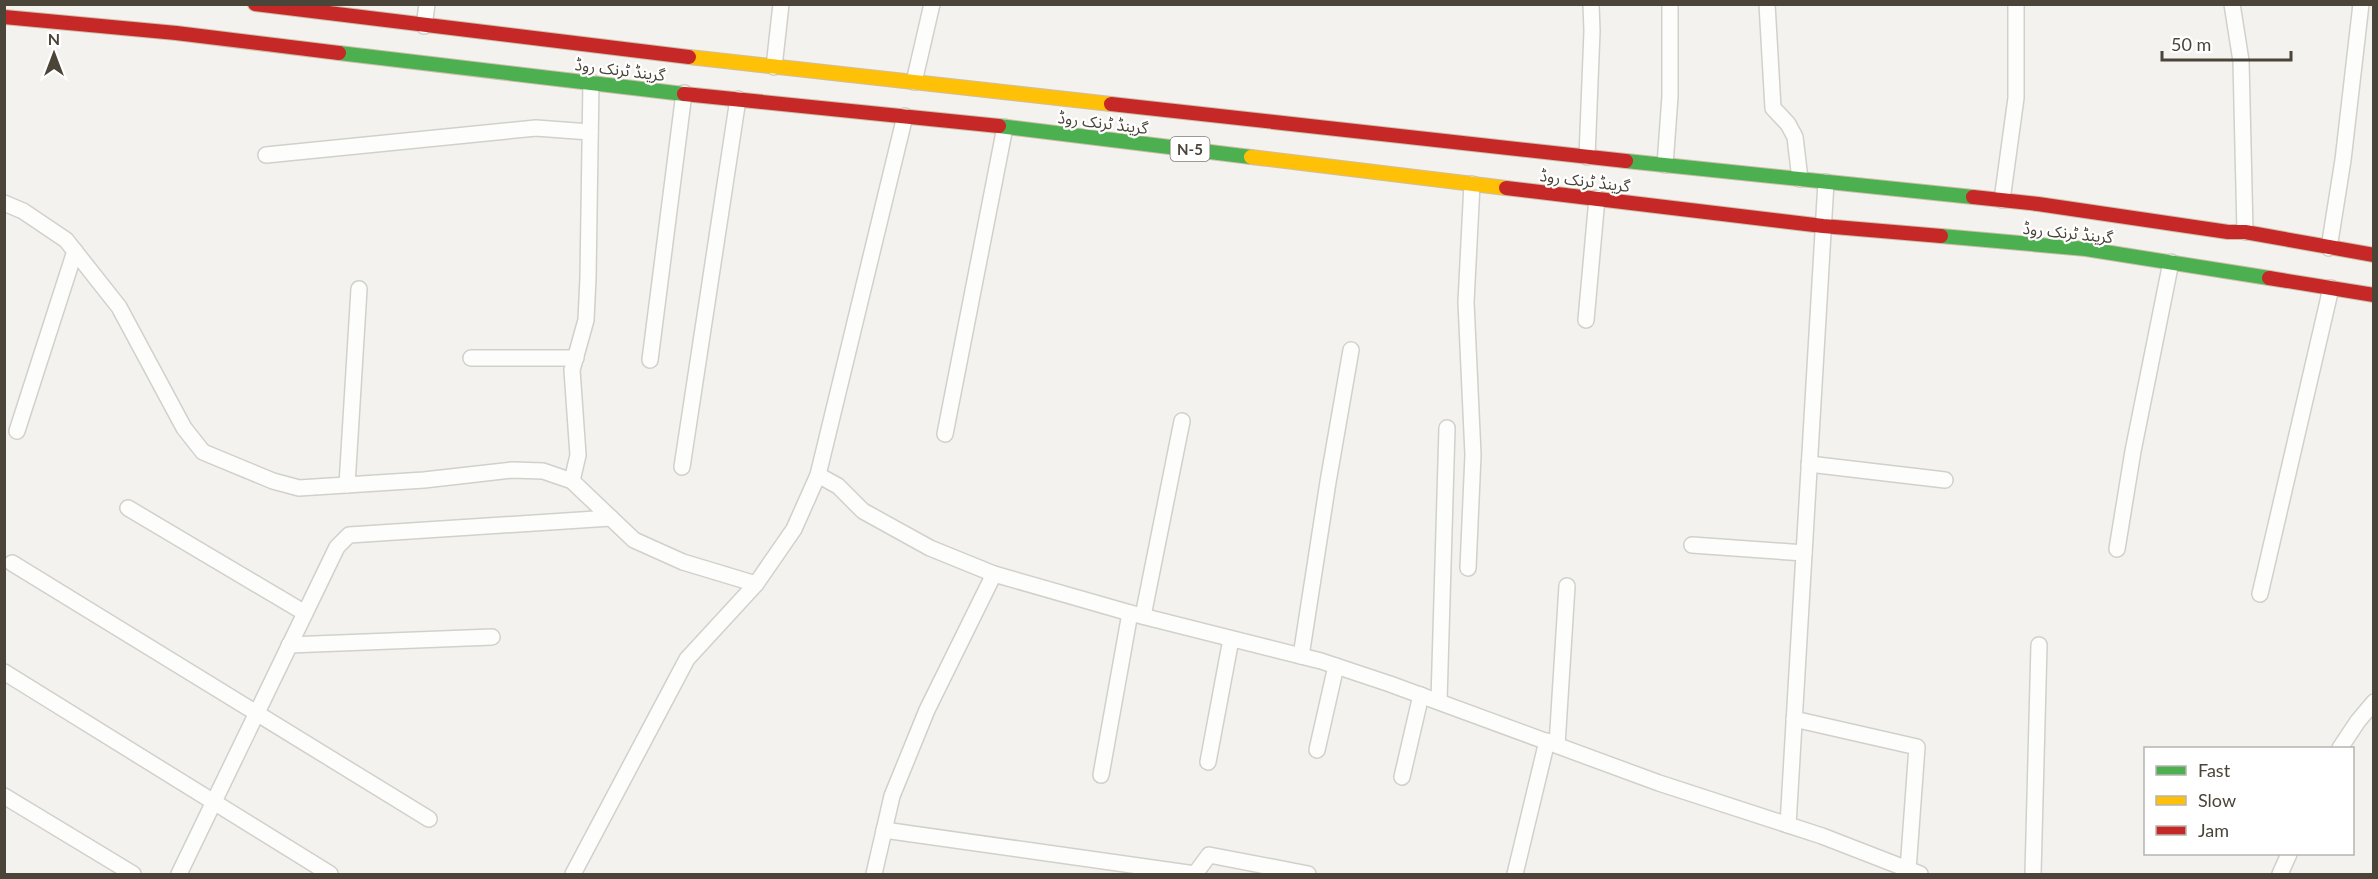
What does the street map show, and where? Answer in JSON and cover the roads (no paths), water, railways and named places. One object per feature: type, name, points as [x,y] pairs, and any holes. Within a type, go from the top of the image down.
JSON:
[{"type":"highway","name":"گرینڈ ٹرنک روڈ","points":[[255,4],[774,67],[1587,157],[2002,200],[2228,232],[2245,232],[2373,255]]},
{"type":"highway","name":"گرینڈ ٹرنک روڈ","points":[[6,13],[684,93],[1005,127],[1823,226],[2086,249],[2373,295]]},
{"type":"street","points":[[424,26],[427,4]]},
{"type":"street","points":[[774,67],[781,4]]},
{"type":"street","points":[[914,82],[932,4]]},
{"type":"street","points":[[1587,157],[1591,4]]},
{"type":"street","points":[[1665,165],[1671,96],[1670,4]]},
{"type":"street","points":[[1767,4],[1773,108],[1788,124],[1796,137],[1800,179]]},
{"type":"street","points":[[2002,200],[2016,98],[2016,4]]},
{"type":"street","points":[[2232,4],[2241,61],[2245,232]]},
{"type":"street","points":[[2330,248],[2343,160],[2361,4]]},
{"type":"street","points":[[572,481],[578,455],[572,370],[586,320],[591,82]]},
{"type":"street","points":[[650,360],[684,93]]},
{"type":"street","points":[[682,468],[738,99]]},
{"type":"street","points":[[573,874],[687,659],[756,584],[794,529],[819,475],[904,116]]},
{"type":"street","points":[[945,434],[1005,127]]},
{"type":"street","points":[[266,155],[536,128],[590,132]]},
{"type":"street","points":[[1788,825],[1826,182]]},
{"type":"street","points":[[1468,568],[1473,455],[1466,302],[1472,183]]},
{"type":"street","points":[[1586,320],[1597,198]]},
{"type":"street","points":[[4,203],[23,211],[66,240],[75,250],[119,307],[184,428],[203,452],[273,481],[299,488],[424,480],[512,470],[543,471],[572,481],[634,540],[683,562],[756,584]]},
{"type":"street","points":[[17,431],[75,250]]},
{"type":"street","points":[[2117,549],[2133,451],[2171,262]]},
{"type":"street","points":[[2260,594],[2331,288]]},
{"type":"street","points":[[347,485],[359,289]]},
{"type":"street","points":[[1301,656],[1351,350]]},
{"type":"street","points":[[471,358],[576,358]]},
{"type":"street","points":[[1101,775],[1182,422]]},
{"type":"street","points":[[1439,701],[1448,428]]},
{"type":"street","points":[[1809,464],[1945,480]]},
{"type":"street","points":[[819,475],[838,486],[863,511],[930,548],[994,574],[1137,615],[1336,666],[1439,701],[1659,783],[1822,836],[1914,872],[1917,747],[1794,719]]},
{"type":"street","points":[[1301,656],[1326,489]]},
{"type":"street","points":[[128,508],[305,613]]},
{"type":"street","points":[[179,874],[337,547],[349,535],[611,518]]},
{"type":"street","points":[[1692,545],[1804,553]]},
{"type":"street","points":[[12,563],[429,819]]},
{"type":"street","points":[[874,874],[892,796],[927,710],[994,574]]},
{"type":"street","points":[[1515,874],[1552,743],[1567,586]]},
{"type":"street","points":[[289,645],[492,637]]},
{"type":"street","points":[[1208,762],[1231,639]]},
{"type":"street","points":[[2033,874],[2039,645]]},
{"type":"street","points":[[1317,750],[1336,666]]},
{"type":"street","points":[[4,672],[330,874]]},
{"type":"street","points":[[1402,777],[1422,695]]},
{"type":"street","points":[[2341,747],[2373,702]]},
{"type":"street","points":[[4,796],[133,874]]},
{"type":"street","points":[[884,830],[1195,874],[1209,855],[1308,874]]},
{"type":"street","points":[[2280,874],[2289,855]]}]
